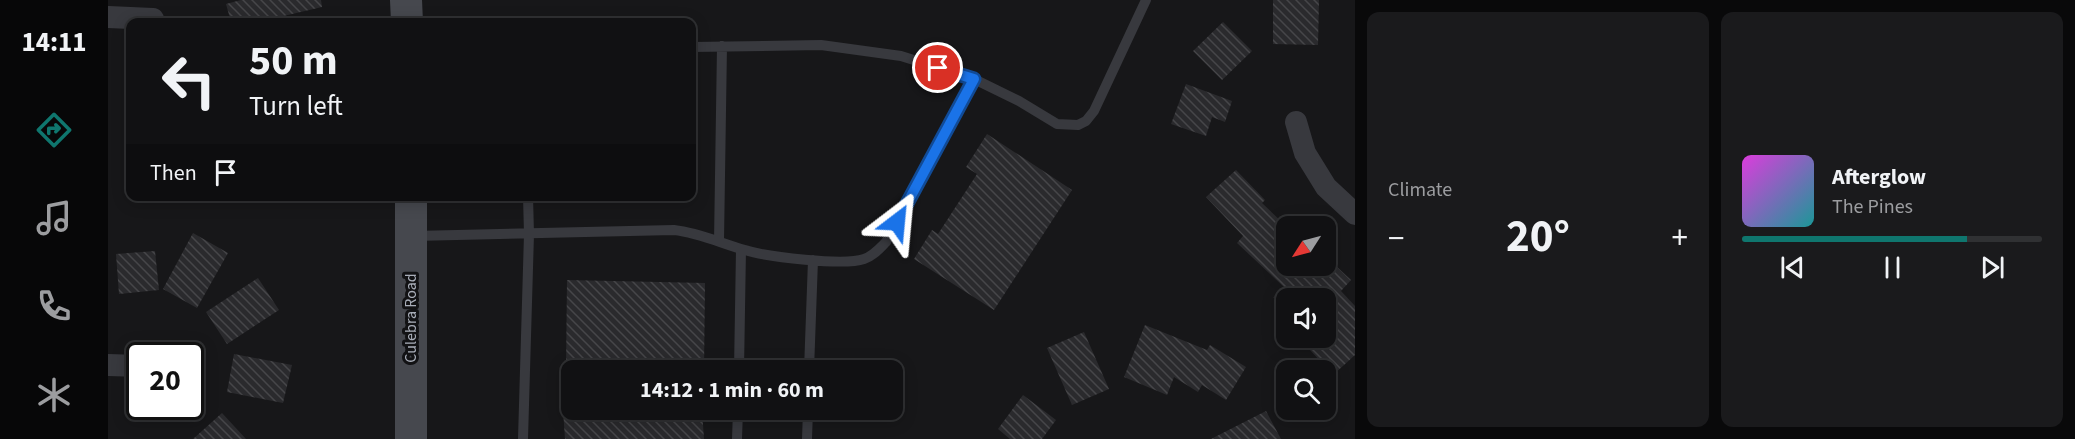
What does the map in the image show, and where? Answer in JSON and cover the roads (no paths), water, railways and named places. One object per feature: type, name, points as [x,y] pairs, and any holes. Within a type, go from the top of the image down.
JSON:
[{"type":"main road","points":[[406,0],[407,18]]},
{"type":"main road","name":"Culebra Road","points":[[411,201],[411,439]]},
{"type":"street","points":[[108,17],[130,18]]},
{"type":"street","points":[[1296,122],[1305,153],[1326,187],[1355,214]]},
{"type":"street","points":[[108,365],[126,366]]},
{"type":"lane","points":[[696,47],[821,45],[901,57],[974,79],[1019,101],[1058,124],[1078,125],[1086,122],[1094,111],[1146,0]]},
{"type":"lane","points":[[719,241],[722,46]]},
{"type":"lane","points":[[411,236],[674,230],[691,232],[741,249],[776,256],[851,262],[865,259],[886,242],[974,79]]},
{"type":"lane","points":[[523,439],[528,201]]},
{"type":"lane","points":[[739,360],[741,249]]},
{"type":"lane","points":[[810,360],[813,260]]},
{"type":"lane","points":[[738,420],[738,439]]},
{"type":"lane","points":[[807,439],[808,420]]}]
